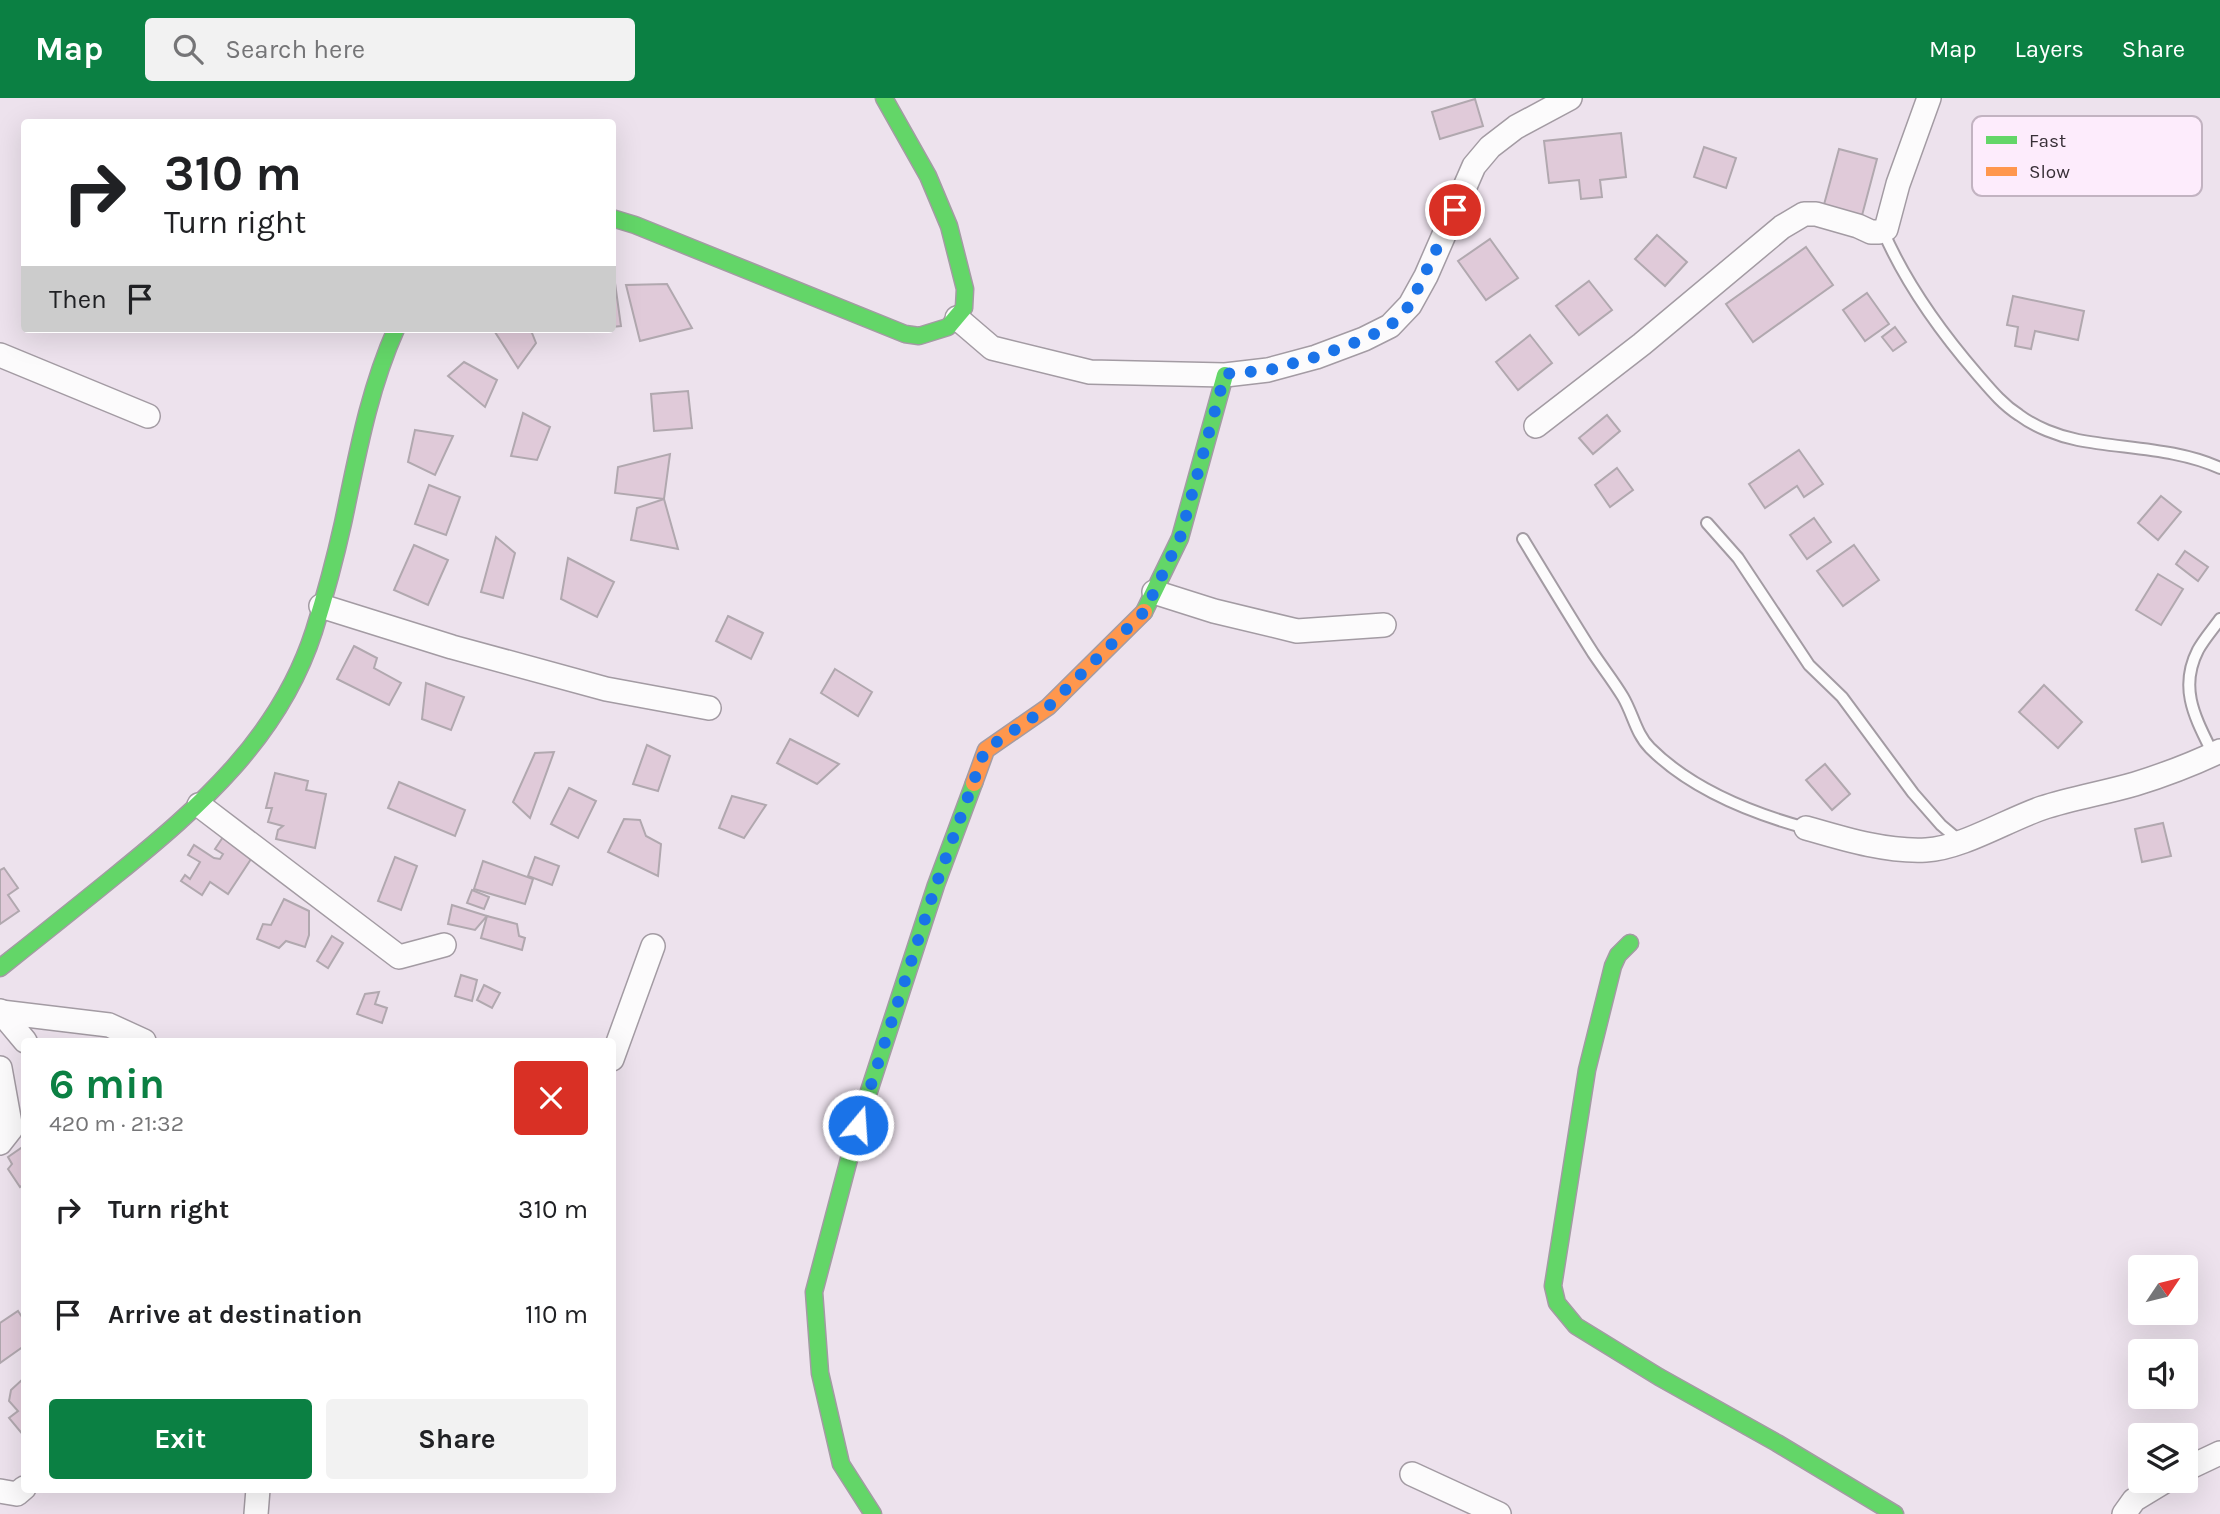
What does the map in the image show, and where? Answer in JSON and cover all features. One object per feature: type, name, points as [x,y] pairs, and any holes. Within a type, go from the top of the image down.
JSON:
[{"type":"street","points":[[616,219],[905,334],[919,336],[948,327],[964,308],[965,289],[950,226],[928,176],[884,98]]},
{"type":"street","points":[[957,318],[992,348],[1090,372],[1225,374],[1269,370],[1316,357],[1390,326],[1410,305],[1426,276],[1474,166],[1490,147],[1516,127],[1570,98]]},
{"type":"street","points":[[1536,426],[1643,344],[1796,217],[1816,214],[1871,232],[1883,231],[1889,222],[1898,184],[1929,98]]},
{"type":"street","points":[[0,968],[200,806],[227,778],[269,725],[291,685],[312,637],[342,526],[355,455],[369,403],[385,351],[394,333]]},
{"type":"street","points":[[0,355],[148,416]]},
{"type":"street","points":[[873,1514],[841,1464],[820,1373],[814,1292],[858,1125],[936,885],[985,750],[1048,707],[1145,611],[1180,538],[1225,374]]},
{"type":"street","points":[[1154,592],[1214,611],[1297,631],[1384,625]]},
{"type":"street","points":[[321,606],[452,647],[606,689],[709,708]]},
{"type":"street","points":[[1805,828],[1882,847],[1930,850],[2043,808],[2134,784],[2198,762],[2216,752]]},
{"type":"street","points":[[200,806],[398,957],[444,945]]},
{"type":"street","points":[[1630,943],[1618,955],[1613,966],[1587,1070],[1553,1286],[1558,1303],[1576,1326],[1895,1514]]},
{"type":"street","points":[[616,1048],[653,946]]},
{"type":"street","points":[[0,1012],[22,1038]]},
{"type":"street","points":[[0,1012],[109,1025],[137,1038]]},
{"type":"street","points":[[0,1068],[11,1129],[0,1143]]},
{"type":"street","points":[[2198,1463],[2220,1453]]},
{"type":"street","points":[[1412,1474],[1499,1514]]},
{"type":"street","points":[[0,1491],[17,1494],[21,1491]]},
{"type":"street","points":[[256,1514],[258,1493]]},
{"type":"street","points":[[2124,1514],[2134,1500],[2146,1493]]},
{"type":"lane","points":[[1883,231],[1917,299],[1996,396],[2018,415],[2040,427],[2075,439],[2175,454],[2220,468]]},
{"type":"lane","points":[[1707,523],[1738,558],[1809,665],[1842,697],[1913,793],[1941,825],[1960,841]]},
{"type":"lane","points":[[1523,539],[1623,697],[1640,736],[1649,747],[1692,780],[1729,801],[1774,820],[1805,828]]},
{"type":"lane","points":[[2216,752],[2199,725],[2188,690],[2190,669],[2198,650],[2220,618]]},
{"type":"building","points":[[1475,99],[1483,126],[1440,139],[1432,112]]},
{"type":"building","points":[[1621,133],[1626,177],[1600,180],[1602,197],[1581,199],[1579,180],[1549,183],[1544,141]]},
{"type":"building","points":[[1704,147],[1736,158],[1726,188],[1694,177]]},
{"type":"building","points":[[1839,149],[1877,159],[1860,223],[1822,212]]},
{"type":"building","points":[[1657,235],[1687,262],[1665,286],[1635,259]]},
{"type":"building","points":[[1490,239],[1518,278],[1486,300],[1458,261]]},
{"type":"building","points":[[1806,247],[1833,285],[1753,342],[1726,304]]},
{"type":"building","points":[[1589,281],[1612,310],[1579,335],[1556,306]]},
{"type":"building","points":[[667,284],[692,328],[640,341],[626,285]]},
{"type":"building","points":[[616,290],[621,326],[616,327]]},
{"type":"building","points":[[1867,293],[1889,324],[1865,341],[1843,310]]},
{"type":"building","points":[[2013,296],[2084,311],[2078,340],[2035,331],[2031,349],[2015,346],[2018,327],[2007,325]]},
{"type":"building","points":[[1895,327],[1906,342],[1893,351],[1882,337]]},
{"type":"building","points":[[496,333],[532,333],[536,343],[518,368]]},
{"type":"building","points":[[1530,335],[1552,363],[1518,390],[1496,362]]},
{"type":"building","points":[[464,362],[497,380],[485,407],[448,376]]},
{"type":"building","points":[[688,391],[692,428],[654,431],[651,394]]},
{"type":"building","points":[[523,413],[550,427],[537,460],[511,456]]},
{"type":"building","points":[[1607,415],[1620,431],[1593,454],[1579,438]]},
{"type":"building","points":[[415,430],[453,436],[435,475],[408,462]]},
{"type":"building","points":[[1799,450],[1823,484],[1804,497],[1797,486],[1765,508],[1749,484]]},
{"type":"building","points":[[670,454],[664,499],[615,493],[618,467]]},
{"type":"building","points":[[1617,468],[1633,490],[1610,507],[1595,485]]},
{"type":"building","points":[[429,485],[460,497],[446,535],[415,524]]},
{"type":"building","points":[[2161,496],[2181,512],[2158,540],[2138,523]]},
{"type":"building","points":[[664,499],[678,549],[631,540],[637,508]]},
{"type":"building","points":[[1814,518],[1831,542],[1807,559],[1790,535]]},
{"type":"building","points":[[496,537],[515,553],[503,598],[481,592]]},
{"type":"building","points":[[414,545],[448,560],[428,605],[394,590]]},
{"type":"building","points":[[1854,545],[1879,580],[1843,606],[1817,571]]},
{"type":"building","points":[[2185,551],[2208,567],[2198,581],[2176,564]]},
{"type":"building","points":[[568,558],[614,582],[597,617],[561,599]]},
{"type":"building","points":[[2158,574],[2183,589],[2161,625],[2136,610]]},
{"type":"building","points":[[728,616],[763,633],[751,659],[716,641]]},
{"type":"building","points":[[354,646],[377,658],[374,668],[401,683],[389,705],[337,679]]},
{"type":"building","points":[[835,669],[872,692],[858,716],[821,693]]},
{"type":"building","points":[[426,683],[464,697],[451,730],[422,719]]},
{"type":"building","points":[[2044,685],[2082,722],[2058,748],[2019,712]]},
{"type":"building","points":[[790,739],[839,764],[817,784],[777,763]]},
{"type":"building","points":[[647,745],[670,756],[658,791],[633,784]]},
{"type":"building","points":[[554,752],[530,818],[513,802],[535,753]]},
{"type":"building","points":[[1825,764],[1850,794],[1832,810],[1806,780]]},
{"type":"building","points":[[275,773],[308,781],[306,790],[326,794],[315,848],[276,839],[278,830],[283,826],[268,822],[272,808],[266,808]]},
{"type":"building","points":[[399,782],[465,810],[455,836],[388,808]]},
{"type":"building","points":[[569,788],[596,801],[578,838],[551,824]]},
{"type":"building","points":[[732,796],[766,805],[744,838],[719,828]]},
{"type":"building","points":[[624,819],[640,820],[646,836],[661,844],[658,876],[608,852]]},
{"type":"building","points":[[2163,823],[2171,856],[2142,862],[2135,829]]},
{"type":"building","points":[[225,834],[255,853],[228,894],[210,882],[202,895],[181,881],[185,875],[190,879],[200,862],[188,855],[194,845],[220,859],[223,854],[215,849]]},
{"type":"building","points":[[395,857],[417,866],[401,910],[378,901]]},
{"type":"building","points":[[535,857],[559,866],[552,885],[528,876]]},
{"type":"building","points":[[483,861],[533,879],[525,904],[474,889]]},
{"type":"building","points":[[4,868],[18,888],[8,895],[19,911],[0,924],[0,870]]},
{"type":"building","points":[[472,890],[489,897],[484,909],[467,903]]},
{"type":"building","points":[[284,899],[309,911],[309,935],[305,947],[286,941],[279,948],[257,939],[263,924],[271,925]]},
{"type":"building","points":[[452,905],[487,916],[475,930],[448,924]]},
{"type":"building","points":[[487,916],[517,924],[519,936],[525,938],[522,950],[481,938]]},
{"type":"building","points":[[332,936],[343,943],[328,968],[317,961]]},
{"type":"building","points":[[461,975],[477,980],[472,1001],[455,996]]},
{"type":"building","points":[[484,985],[500,993],[492,1008],[477,1000]]},
{"type":"building","points":[[379,992],[375,1004],[387,1008],[382,1023],[357,1014],[365,994]]},
{"type":"building","points":[[21,1148],[20,1187],[8,1169],[12,1164],[8,1157]]},
{"type":"building","points":[[18,1311],[21,1316],[21,1348],[0,1363],[0,1323]]},
{"type":"building","points":[[21,1381],[21,1432],[9,1418],[18,1411],[9,1401],[11,1390]]},
{"type":"traffic: fast","points":[[616,219],[905,334],[919,336],[948,327],[964,308],[965,289],[949,226],[928,176],[884,98]]},
{"type":"traffic: fast","points":[[0,968],[147,849],[207,796],[259,737],[281,704],[299,669],[318,618],[337,550],[371,401],[394,333]]},
{"type":"traffic: fast","points":[[1144,612],[1180,538],[1225,375]]},
{"type":"traffic: fast","points":[[873,1514],[841,1464],[820,1373],[814,1292],[858,1125],[936,885],[974,783]]},
{"type":"traffic: fast","points":[[1630,943],[1618,955],[1613,966],[1587,1070],[1553,1286],[1557,1303],[1576,1326],[1895,1514]]},
{"type":"traffic: slow","points":[[974,783],[986,750],[1048,707],[1144,612]]},
{"type":"route","points":[[858,1125],[936,885],[985,750],[1048,707],[1145,611],[1180,538],[1225,374],[1269,370],[1316,357],[1390,326],[1410,305],[1455,210]]}]
